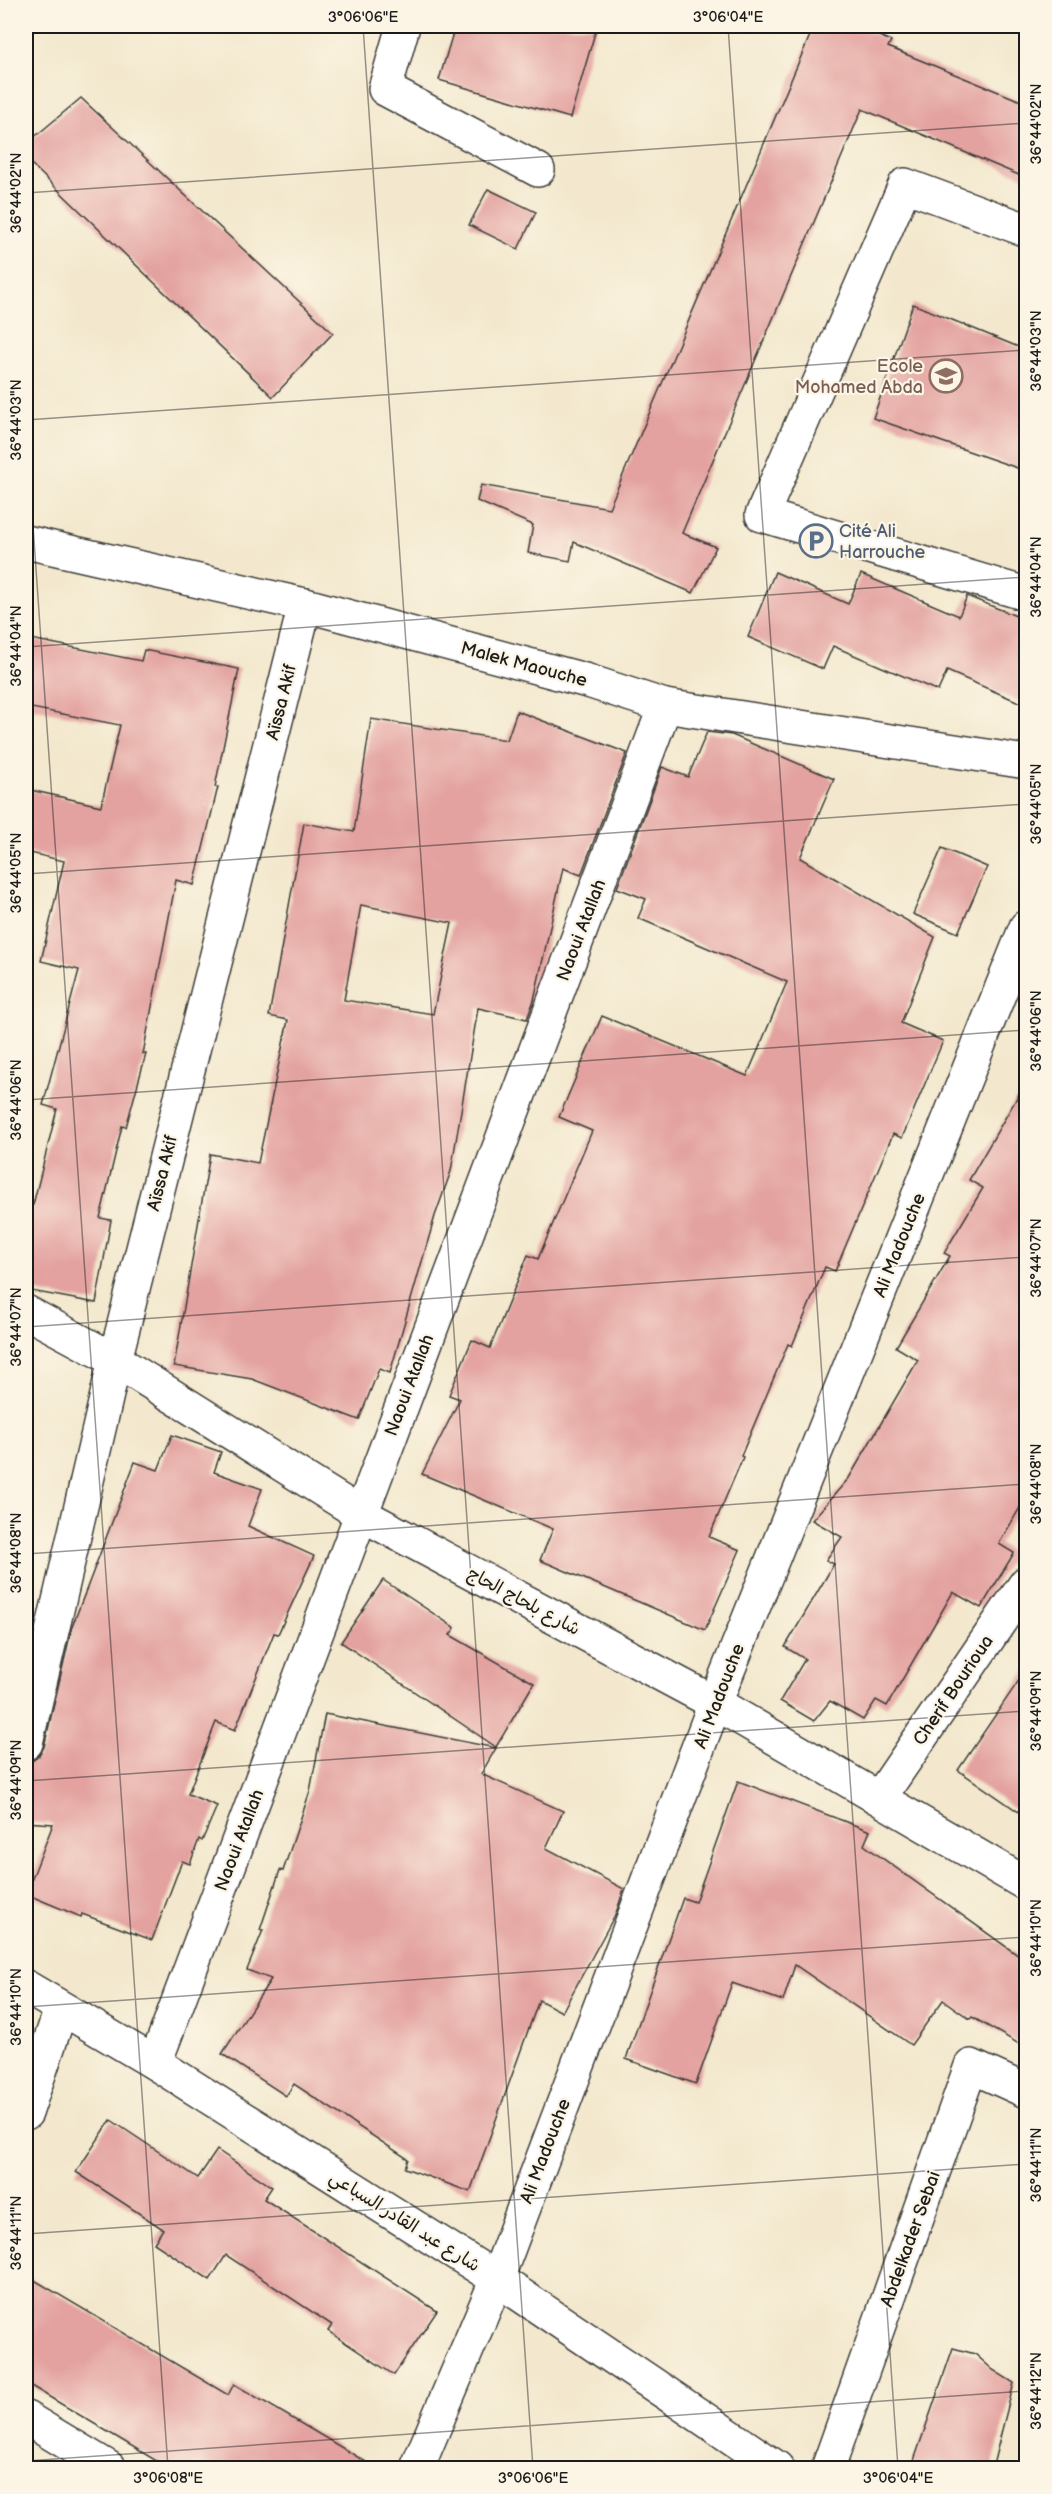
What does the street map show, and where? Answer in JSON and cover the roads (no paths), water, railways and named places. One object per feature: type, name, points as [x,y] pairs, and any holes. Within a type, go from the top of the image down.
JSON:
[{"type":"street","points":[[403,26],[384,89],[538,170]]},
{"type":"street","points":[[1026,231],[905,185],[762,515],[1026,594]]},
{"type":"street","name":"Malek Maouche","points":[[26,542],[305,605],[588,681],[666,706],[1026,762]]},
{"type":"street","name":"Aïssa Akif","points":[[26,1743],[115,1360],[305,605]]},
{"type":"street","name":"Naoui Atallah","points":[[155,2063],[666,706]]},
{"type":"street","name":"Ali Madouche","points":[[417,2469],[497,2279],[716,1703],[1026,927]]},
{"type":"street","name":"شارع بلحاج الحاج","points":[[26,1312],[115,1360],[361,1514],[716,1703],[1026,1884]]},
{"type":"street","name":"Cherif Bourioua","points":[[880,1797],[1026,1583]]},
{"type":"street","name":"شارع عبد القادر السباعي","points":[[26,1988],[155,2063],[497,2279],[777,2469]]},
{"type":"street","points":[[26,2113],[62,2009]]},
{"type":"street","name":"Abdelkader Sebai","points":[[828,2469],[971,2066],[1026,2091]]},
{"type":"street","points":[[26,2418],[109,2469]]},
{"type":"place","name":"Ecole Mohamed Abda","points":[[946,376]]},
{"type":"place","name":"Cité Ali Harrouche","points":[[816,541]]}]
